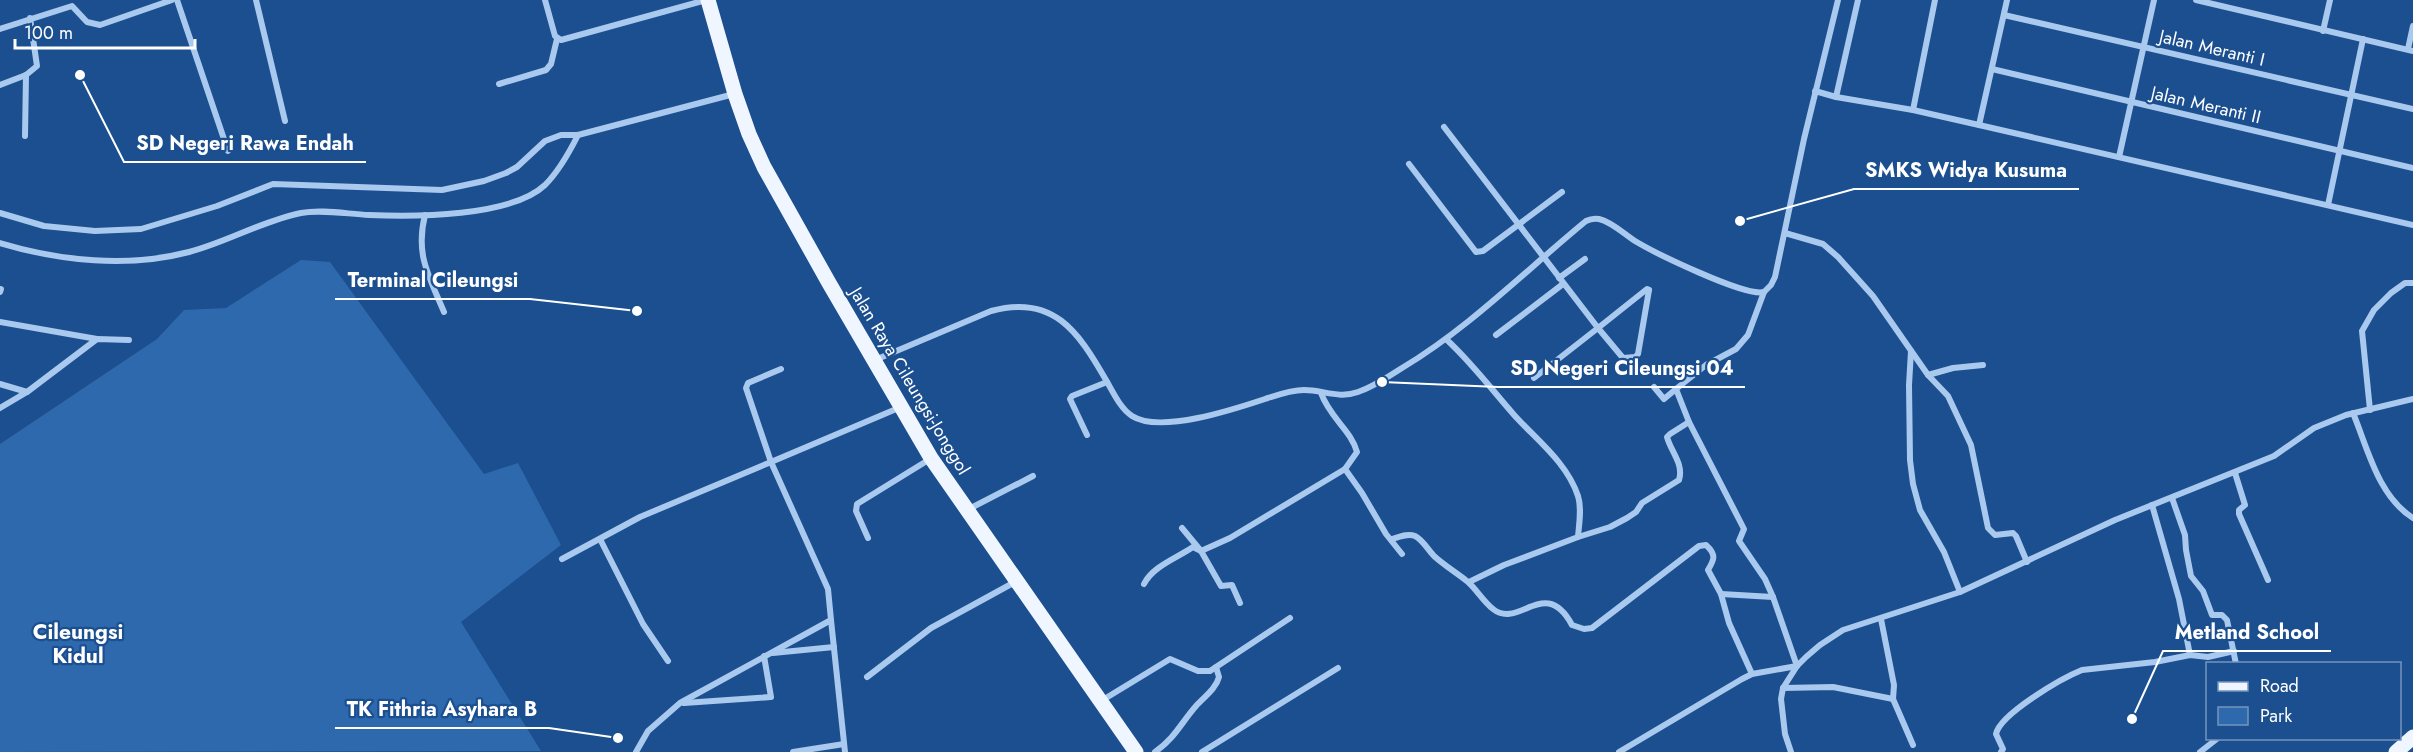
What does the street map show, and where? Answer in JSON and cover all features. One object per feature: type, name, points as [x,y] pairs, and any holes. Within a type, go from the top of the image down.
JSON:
[{"type":"main road","name":"Jalan Raya Cileungsi-Jonggol","points":[[707,0],[735,94],[764,167],[874,360],[931,458],[1136,752]]},
{"type":"main road","points":[[2396,752],[2413,736]]},
{"type":"street","points":[[0,29],[71,3],[74,12],[87,22],[100,25],[172,0]]},
{"type":"street","points":[[177,0],[228,151]]},
{"type":"street","points":[[256,0],[285,121]]},
{"type":"street","points":[[499,84],[546,70],[551,64],[557,39],[545,0]]},
{"type":"street","points":[[557,39],[561,40],[707,0]]},
{"type":"street","points":[[1654,387],[1664,399],[1706,365],[1736,349],[1748,335],[1764,292],[1775,277],[1815,91],[1838,0]]},
{"type":"street","points":[[1836,97],[1858,0]]},
{"type":"street","points":[[1913,110],[1935,0]]},
{"type":"street","points":[[1979,125],[2007,0]]},
{"type":"street","points":[[2119,157],[2154,0]]},
{"type":"street","points":[[2196,0],[2410,50],[2413,26]]},
{"type":"street","points":[[2323,31],[2330,0]]},
{"type":"street","name":"Jalan Meranti I","points":[[2004,15],[2413,109]]},
{"type":"street","points":[[0,85],[35,70],[38,63],[30,18]]},
{"type":"street","points":[[2328,205],[2363,39]]},
{"type":"street","name":"Jalan Meranti II","points":[[1992,69],[2413,168]]},
{"type":"street","points":[[25,136],[26,75]]},
{"type":"street","points":[[1815,91],[1836,97],[1913,110],[2413,225]]},
{"type":"street","points":[[0,213],[54,227],[95,231],[141,229],[217,206],[273,184],[442,190],[484,181],[506,173],[517,167],[545,141],[561,135],[578,135],[735,94]]},
{"type":"street","points":[[1444,127],[1542,257],[1598,328],[1623,357],[1635,357],[1638,354],[1649,289],[1647,288],[1598,328],[1534,378]]},
{"type":"street","points":[[0,243],[66,257],[132,261],[190,252],[301,213],[425,215],[490,208],[521,200],[544,186],[578,135]]},
{"type":"street","points":[[1409,164],[1476,252],[1484,251],[1562,192]]},
{"type":"street","points":[[425,215],[421,232],[423,263],[444,312]]},
{"type":"street","points":[[874,360],[991,311],[1010,306],[1026,307],[1052,313],[1062,319],[1094,359],[1115,396],[1133,417],[1163,423],[1225,412],[1281,394],[1304,390],[1336,395],[1358,392],[1447,340],[1586,221],[1600,219],[1683,266],[1749,292],[1764,292]]},
{"type":"street","points":[[1785,233],[1815,241],[1830,249],[1873,296],[1928,375],[1948,396],[1968,437],[1988,528],[1995,535],[2013,533],[2027,562]]},
{"type":"street","points":[[1496,335],[1585,259]]},
{"type":"street","points":[[2370,410],[2362,331],[2374,310],[2391,293],[2405,284],[2413,283]]},
{"type":"street","points":[[0,322],[97,339],[129,340]]},
{"type":"street","points":[[0,408],[27,392],[97,339]]},
{"type":"street","points":[[1447,340],[1464,356],[1567,473],[1580,506],[1578,537]]},
{"type":"street","points":[[1911,351],[1908,385],[1913,484],[1920,510],[1944,552],[1960,592]]},
{"type":"street","points":[[1928,375],[1942,369],[1983,366]]},
{"type":"street","points":[[782,369],[748,383],[746,388],[771,462],[828,589],[845,752]]},
{"type":"street","points":[[1088,435],[1070,399],[1072,396],[1107,382]]},
{"type":"street","points":[[0,384],[27,392]]},
{"type":"street","points":[[1676,389],[1689,422],[1744,529],[1739,542],[1765,579],[1797,666]]},
{"type":"street","points":[[1144,584],[1147,577],[1193,547],[1201,550],[1230,538],[1345,469],[1355,457],[1356,447],[1350,436],[1333,417],[1322,393]]},
{"type":"street","points":[[1791,752],[1785,734],[1781,699],[1783,688],[1797,666],[1820,645],[1844,630],[1960,592],[2152,505],[2274,456],[2314,428],[2353,413],[2413,399]]},
{"type":"street","points":[[562,559],[640,517],[901,407]]},
{"type":"street","points":[[2353,413],[2383,487],[2397,506],[2413,518]]},
{"type":"street","points":[[1469,582],[1504,565],[1610,527],[1627,518],[1640,508],[1642,503],[1678,480],[1681,471],[1680,464],[1668,437],[1689,422]]},
{"type":"street","points":[[868,538],[856,511],[857,504],[931,458]]},
{"type":"street","points":[[1345,469],[1386,534],[1402,554]]},
{"type":"street","points":[[2235,473],[2245,506],[2239,510],[2240,514],[2268,580]]},
{"type":"street","points":[[967,510],[1033,476]]},
{"type":"street","points":[[2172,498],[2186,535],[2186,550],[2191,576],[2203,591],[2212,615],[2220,614],[2226,618],[2236,662]]},
{"type":"street","points":[[2152,505],[2179,599],[2190,655]]},
{"type":"street","points":[[1182,528],[1201,550],[1219,585],[1222,587],[1231,584],[1240,603]]},
{"type":"street","points":[[1392,539],[1412,535],[1418,538],[1436,558],[1469,582],[1482,600],[1499,614],[1506,615],[1541,603],[1551,603],[1566,613],[1572,625],[1584,629],[1592,628],[1702,544],[1706,545],[1713,553],[1714,562],[1708,570],[1721,594],[1728,623],[1752,674]]},
{"type":"street","points":[[600,539],[644,624],[668,661]]},
{"type":"street","points":[[867,676],[931,628],[1016,582]]},
{"type":"street","points":[[1721,594],[1773,597]]},
{"type":"street","points":[[1101,702],[1170,659],[1206,672],[1290,618]]},
{"type":"street","points":[[1881,619],[1894,685],[1893,699],[1913,745]]},
{"type":"street","points":[[636,752],[648,731],[680,703],[831,620]]},
{"type":"street","points":[[767,655],[834,647]]},
{"type":"street","points":[[2001,752],[2003,749],[1996,734],[2002,722],[2042,691],[2074,673],[2190,655],[2208,657],[2234,651]]},
{"type":"street","points":[[680,703],[771,697],[767,655]]},
{"type":"street","points":[[1619,752],[1752,674],[1797,666]]},
{"type":"street","points":[[1155,752],[1169,742],[1195,707],[1216,685],[1220,677],[1216,667]]},
{"type":"street","points":[[1202,752],[1338,668]]},
{"type":"street","points":[[1783,688],[1833,687],[1893,699]]},
{"type":"street","points":[[2200,752],[2215,740]]},
{"type":"street","points":[[793,752],[844,744]]},
{"type":"green space","points":[[301,260],[330,262],[484,474],[518,463],[561,545],[461,622],[541,751],[0,752],[0,444],[157,339],[184,310],[226,308]]},
{"type":"place","name":"SD Negeri Rawa Endah","points":[[80,75]]},
{"type":"place","name":"SMKS Widya Kusuma","points":[[1740,221]]},
{"type":"place","name":"Terminal Cileungsi","points":[[637,311]]},
{"type":"place","name":"SD Negeri Cileungsi 04","points":[[1382,382]]},
{"type":"place","name":"Metland School","points":[[2132,719]]},
{"type":"place","name":"TK Fithria Asyhara B","points":[[618,738]]},
{"type":"district","name":"Cileungsi Kidul","points":[[78,644]]}]
